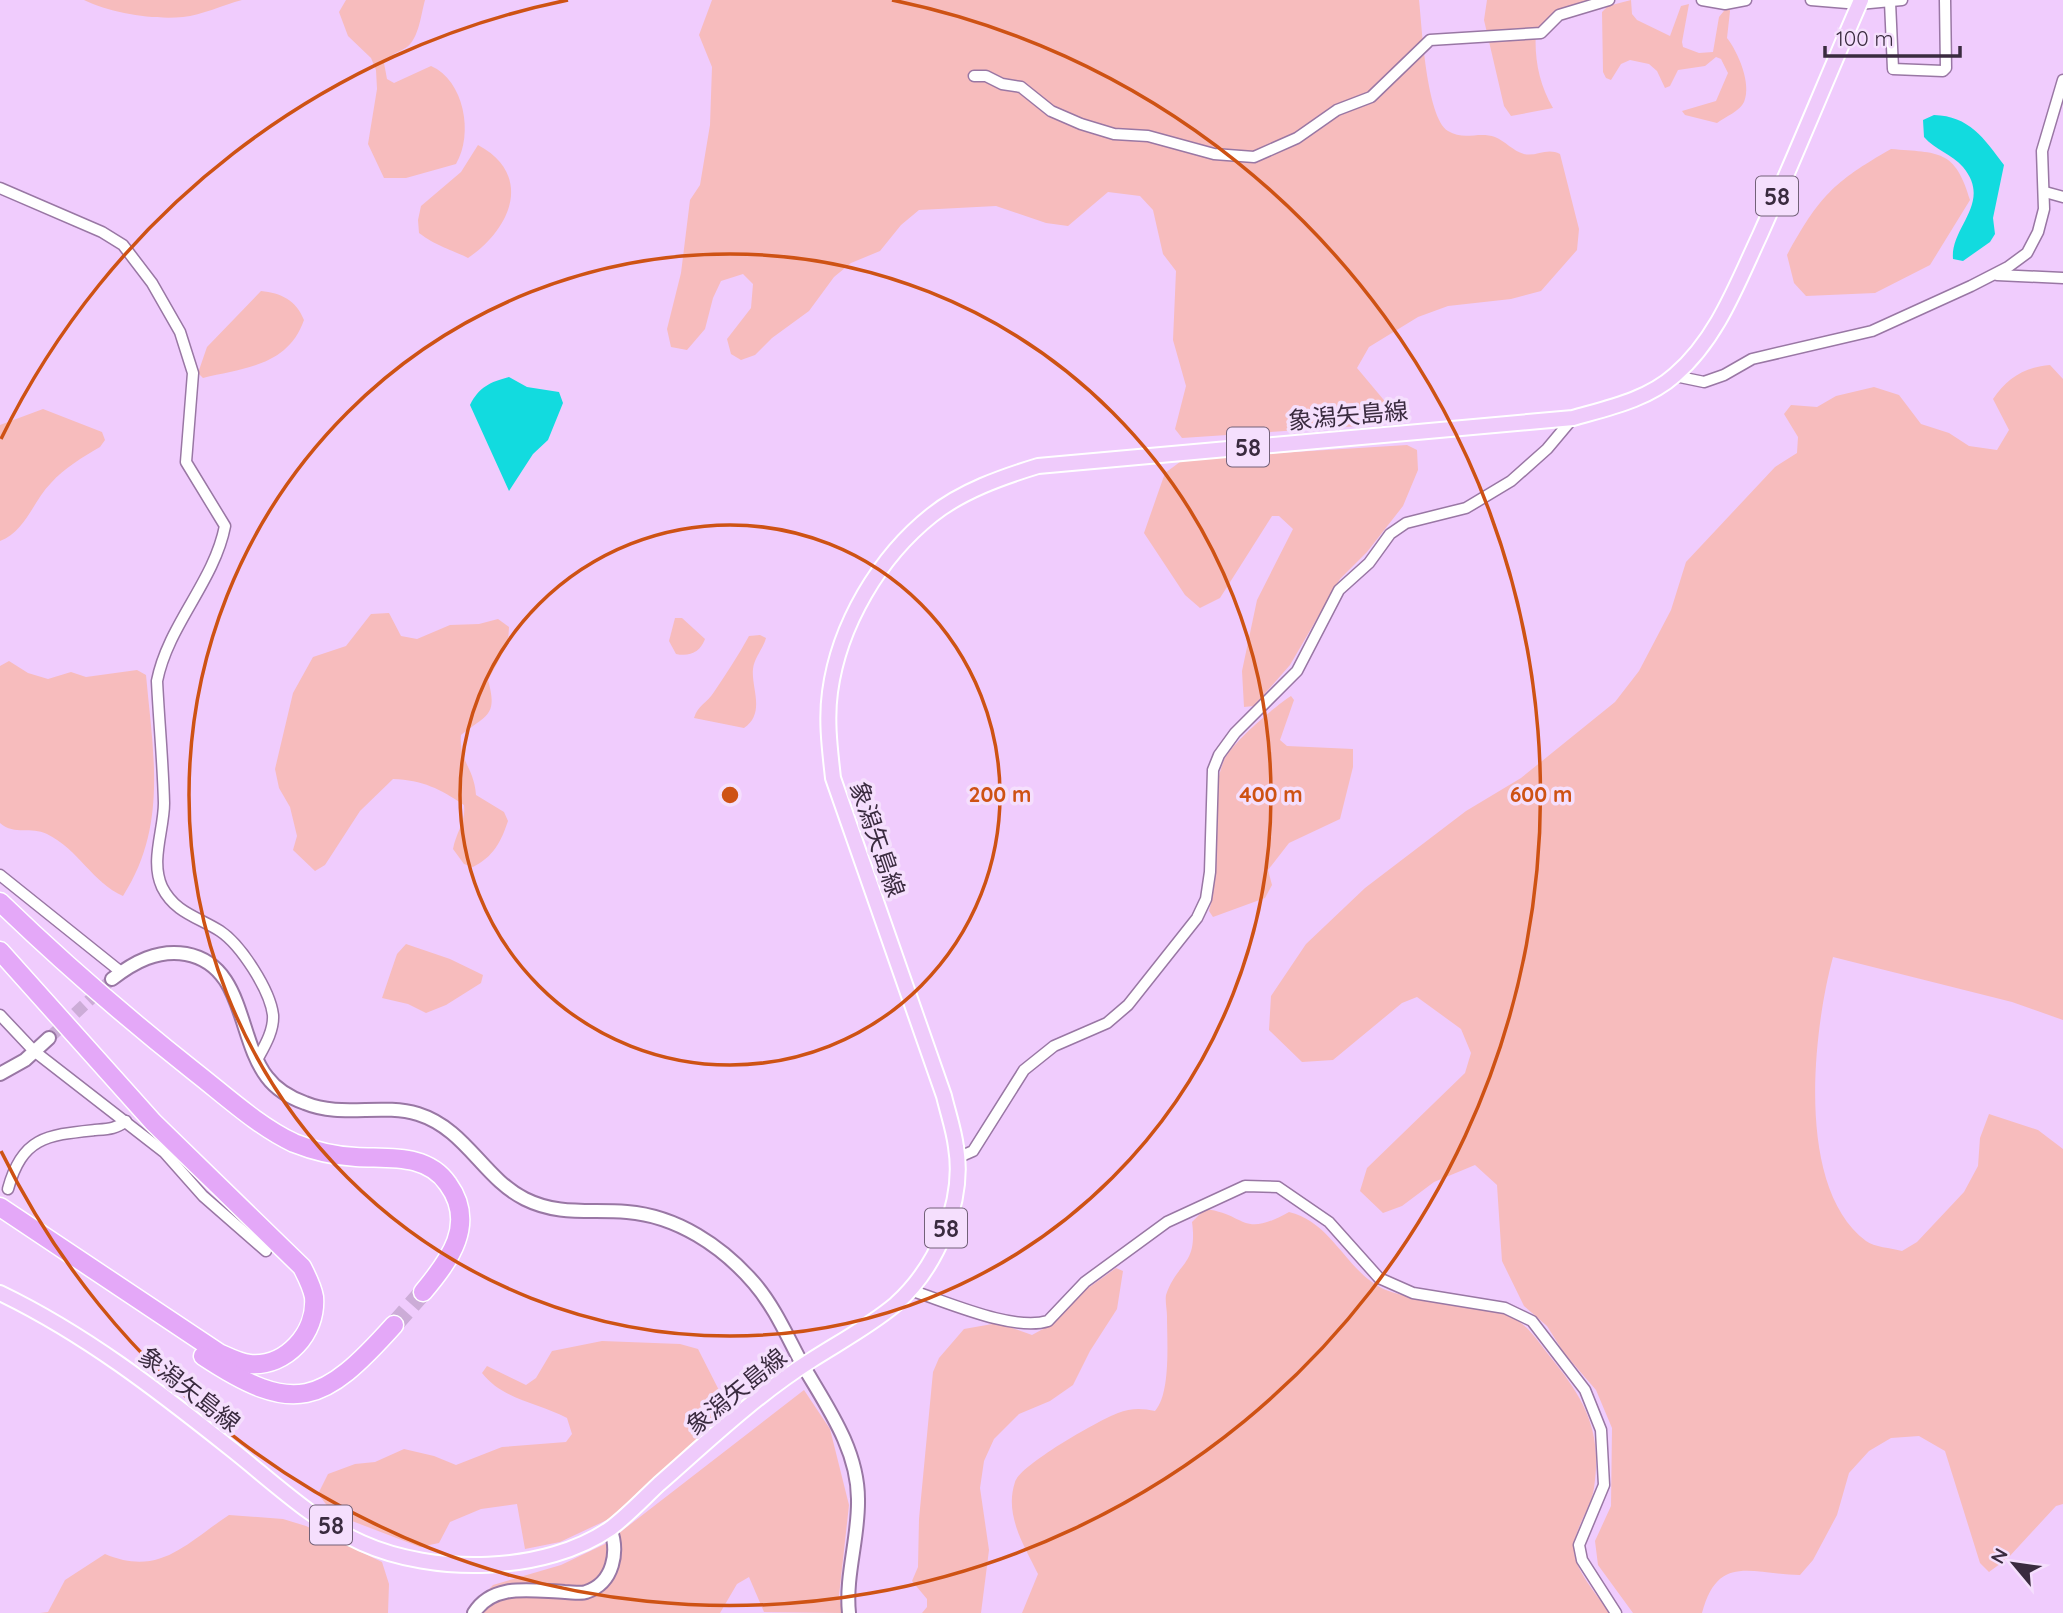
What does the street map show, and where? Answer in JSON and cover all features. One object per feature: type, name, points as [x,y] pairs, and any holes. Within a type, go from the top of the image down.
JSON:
[{"type":"highway","points":[[0,902],[159,1043],[275,1133],[317,1151],[408,1160],[436,1172],[455,1195],[460,1224],[453,1254],[423,1292]]},
{"type":"highway","points":[[0,951],[153,1122],[302,1267],[314,1296],[310,1325],[291,1351],[279,1359],[250,1364],[236,1360],[219,1353],[0,1207]]},
{"type":"highway","points":[[0,1220],[230,1373],[271,1393],[305,1394],[333,1384],[357,1367],[394,1325]]},
{"type":"main road","name":"象潟矢島線","points":[[0,1293],[98,1347],[296,1500],[362,1543],[418,1560],[494,1565],[534,1559],[569,1548],[610,1528],[739,1414],[803,1365],[862,1329],[910,1290],[944,1233],[954,1204],[957,1158],[944,1096],[833,778],[828,735],[830,694],[836,660],[858,607],[883,568],[933,514],[976,489],[1038,466],[1573,418],[1644,396],[1675,376],[1699,350],[1720,318],[1788,173],[1860,2]]},
{"type":"street","points":[[974,76],[986,76],[1002,84],[1021,87],[1051,110],[1081,124],[1114,134],[1148,136],[1214,154],[1254,157],[1297,138],[1337,110],[1371,97],[1430,40],[1541,33],[1559,15],[1609,0]]},
{"type":"street","points":[[1702,0],[1725,4],[1746,0]]},
{"type":"street","points":[[1811,0],[1902,0]]},
{"type":"street","points":[[1890,2],[1893,69],[1943,71],[1946,68],[1945,0]]},
{"type":"street","points":[[1675,376],[1704,382],[1724,375],[1752,359],[1872,331],[1993,275],[2027,253],[2038,232],[2045,192],[2042,151],[2063,80]]},
{"type":"street","points":[[0,187],[102,232],[123,245],[152,283],[180,332],[190,362],[193,373],[186,462],[225,526],[211,570],[160,663],[157,681],[164,806],[157,863],[163,888],[177,907],[223,933],[241,949],[261,984],[273,1014],[271,1029],[257,1060]]},
{"type":"street","points":[[2045,192],[2063,197]]},
{"type":"street","points":[[1993,275],[2063,278]]},
{"type":"street","points":[[957,1158],[973,1151],[1024,1070],[1054,1046],[1107,1023],[1128,1005],[1197,919],[1206,899],[1210,872],[1213,770],[1219,755],[1235,733],[1297,671],[1339,590],[1368,563],[1390,534],[1406,523],[1466,508],[1511,481],[1547,449],[1573,418]]},
{"type":"street","points":[[0,875],[117,975],[157,953],[195,956],[213,966],[226,980],[237,1002],[257,1060],[268,1079],[285,1094],[306,1104],[331,1111],[380,1110],[417,1114],[458,1135],[523,1199],[557,1212],[629,1212],[670,1222],[701,1237],[731,1258],[757,1286],[842,1433],[859,1495],[847,1595],[849,1613]]},
{"type":"street","points":[[0,1014],[34,1051],[164,1152],[203,1196],[266,1251]]},
{"type":"street","points":[[0,1074],[25,1060],[49,1038]]},
{"type":"street","points":[[8,1189],[14,1169],[23,1154],[37,1141],[55,1135],[118,1128],[126,1121]]},
{"type":"street","points":[[910,1290],[1003,1320],[1041,1323],[1048,1321],[1085,1282],[1167,1222],[1245,1186],[1278,1187],[1329,1222],[1379,1278],[1413,1293],[1505,1308],[1532,1321],[1585,1390],[1601,1430],[1604,1485],[1579,1545],[1582,1560],[1616,1613]]},
{"type":"street","points":[[474,1613],[481,1602],[508,1591],[586,1592],[603,1581],[615,1562],[617,1545],[610,1528]]},
{"type":"shaded area","points":[[84,0],[242,0],[198,14],[171,18],[119,12]]},
{"type":"shaded area","points":[[346,0],[425,0],[417,32],[411,43],[384,63],[387,79],[394,83],[431,66],[451,83],[463,109],[465,124],[461,152],[456,164],[406,178],[384,178],[368,144],[377,89],[376,70],[371,58],[348,36],[339,12]]},
{"type":"shaded area","points":[[712,0],[1419,0],[1426,70],[1441,122],[1454,134],[1489,135],[1524,154],[1551,151],[1560,154],[1579,229],[1577,250],[1541,291],[1511,299],[1448,306],[1418,317],[1369,347],[1357,368],[1388,405],[1391,420],[1375,425],[1182,438],[1175,429],[1186,386],[1173,340],[1176,271],[1163,254],[1153,210],[1140,196],[1108,192],[1068,226],[1046,223],[996,206],[919,210],[901,225],[880,251],[851,263],[834,277],[809,311],[772,338],[755,355],[741,360],[731,354],[727,339],[751,308],[753,284],[743,274],[721,281],[713,298],[705,329],[687,350],[671,347],[667,329],[681,273],[690,200],[700,185],[710,125],[712,67],[699,35]]},
{"type":"shaded area","points":[[1487,0],[1590,0],[1560,10],[1536,31],[1539,71],[1553,108],[1511,116],[1504,106],[1484,20]]},
{"type":"shaded area","points":[[1631,0],[1632,14],[1637,20],[1670,36],[1681,6],[1689,4],[1683,47],[1699,53],[1713,52],[1719,17],[1728,6],[1730,11],[1727,38],[1739,60],[1746,86],[1744,102],[1739,108],[1717,123],[1685,115],[1682,111],[1716,101],[1728,73],[1721,59],[1716,57],[1705,66],[1678,70],[1670,86],[1665,88],[1657,71],[1649,64],[1630,60],[1621,64],[1611,80],[1606,78],[1603,72],[1602,12],[1608,6]]},
{"type":"shaded area","points":[[1934,115],[1957,119],[1975,130],[2004,165],[1993,218],[1995,234],[1990,242],[1963,261],[1953,259],[1954,247],[1974,192],[1963,167],[1924,137],[1923,120]]},
{"type":"shaded area","points":[[478,145],[495,157],[506,171],[511,186],[510,202],[496,232],[468,258],[419,233],[418,220],[421,206],[461,172]]},
{"type":"shaded area","points":[[1891,149],[1921,151],[1943,157],[1958,171],[1970,200],[1930,265],[1875,293],[1806,296],[1794,283],[1787,255],[1798,235],[1829,193],[1855,171]]},
{"type":"shaded area","points":[[261,291],[281,296],[297,307],[304,320],[297,335],[287,347],[263,363],[203,378],[198,373],[207,347]]},
{"type":"shaded area","points":[[2050,365],[2063,379],[2063,1020],[2012,1002],[1833,957],[1820,1025],[1815,1107],[1819,1147],[1828,1185],[1843,1217],[1869,1243],[1902,1251],[1917,1242],[1964,1192],[1978,1166],[1980,1138],[1989,1114],[2038,1130],[2063,1149],[2063,1504],[2056,1506],[2008,1558],[1989,1572],[1980,1563],[1945,1451],[1919,1436],[1891,1438],[1869,1451],[1849,1473],[1837,1515],[1813,1560],[1800,1575],[1739,1571],[1727,1574],[1717,1582],[1702,1613],[1633,1613],[1598,1565],[1595,1541],[1611,1506],[1612,1428],[1596,1390],[1564,1353],[1547,1326],[1524,1306],[1502,1261],[1497,1185],[1475,1165],[1434,1182],[1402,1206],[1383,1213],[1360,1191],[1367,1168],[1465,1073],[1471,1053],[1461,1029],[1417,997],[1402,1003],[1333,1060],[1302,1062],[1269,1030],[1271,996],[1306,944],[1365,888],[1466,811],[1521,778],[1615,702],[1639,671],[1671,610],[1686,562],[1775,467],[1797,453],[1798,437],[1784,414],[1791,405],[1817,407],[1836,396],[1874,387],[1899,395],[1921,424],[1949,433],[1969,446],[1997,450],[2009,430],[1993,399],[2004,385],[2017,375]]},
{"type":"shaded area","points":[[509,377],[527,387],[559,392],[563,403],[548,440],[533,454],[509,491],[470,405],[486,386]]},
{"type":"shaded area","points":[[43,409],[102,432],[105,440],[100,447],[56,478],[16,530],[0,541],[0,425]]},
{"type":"shaded area","points":[[1407,445],[1417,450],[1418,470],[1403,506],[1367,552],[1340,579],[1290,665],[1254,706],[1244,707],[1242,671],[1257,600],[1293,529],[1279,516],[1272,516],[1220,598],[1200,608],[1185,595],[1144,533],[1165,473],[1184,459]]},
{"type":"shaded area","points":[[389,613],[401,636],[417,639],[450,625],[479,624],[498,619],[509,627],[508,643],[488,680],[491,708],[484,718],[461,735],[462,752],[473,778],[476,795],[504,812],[508,821],[491,854],[473,867],[464,864],[453,849],[464,817],[464,805],[431,786],[393,779],[360,811],[325,865],[315,871],[293,850],[297,836],[290,807],[279,788],[275,769],[293,693],[313,657],[346,646],[371,614]]},
{"type":"shaded area","points":[[675,618],[682,618],[705,639],[694,652],[676,654],[669,641]]},
{"type":"shaded area","points":[[760,635],[766,638],[754,665],[756,708],[751,722],[744,728],[694,718],[714,692],[749,636]]},
{"type":"shaded area","points":[[9,661],[28,673],[48,679],[71,672],[86,677],[137,670],[146,675],[154,761],[152,816],[147,843],[123,896],[103,883],[68,849],[47,834],[11,829],[0,823],[0,666]]},
{"type":"shaded area","points":[[1291,696],[1294,700],[1280,740],[1287,746],[1353,749],[1353,767],[1340,819],[1289,843],[1268,870],[1272,885],[1265,898],[1213,917],[1209,911],[1215,873],[1216,796],[1224,760],[1244,735]]},
{"type":"shaded area","points":[[406,944],[450,959],[483,975],[481,983],[446,1005],[426,1013],[408,1004],[382,998],[397,954]]},
{"type":"shaded area","points":[[1205,1209],[1252,1224],[1262,1224],[1289,1212],[1318,1226],[1360,1272],[1386,1290],[1401,1295],[1489,1309],[1515,1319],[1529,1330],[1571,1385],[1588,1415],[1593,1431],[1596,1448],[1594,1488],[1574,1549],[1582,1574],[1609,1613],[1022,1613],[1038,1574],[1014,1518],[1012,1494],[1015,1482],[1020,1474],[1045,1455],[1108,1417],[1132,1409],[1155,1411],[1164,1392],[1166,1380],[1166,1295],[1189,1256],[1193,1236],[1192,1222]]},
{"type":"shaded area","points":[[1116,1268],[1123,1271],[1117,1309],[1090,1351],[1073,1385],[1050,1401],[1019,1414],[994,1439],[984,1461],[980,1488],[989,1550],[981,1613],[922,1613],[927,1607],[927,1599],[912,1581],[918,1567],[919,1519],[933,1372],[939,1358],[964,1329],[998,1323],[1032,1335],[1052,1324],[1077,1296]]},
{"type":"shaded area","points":[[602,1341],[680,1344],[698,1349],[727,1406],[722,1417],[609,1519],[560,1542],[525,1549],[517,1504],[481,1509],[450,1522],[439,1543],[420,1547],[352,1521],[329,1508],[318,1494],[328,1474],[355,1464],[375,1462],[404,1449],[434,1456],[456,1465],[502,1447],[566,1442],[572,1434],[567,1418],[511,1395],[482,1373],[487,1366],[526,1385],[536,1378],[552,1351]]},
{"type":"shaded area","points":[[804,1390],[830,1429],[849,1505],[839,1596],[843,1613],[764,1612],[749,1577],[737,1584],[720,1613],[466,1613],[493,1585],[561,1565],[605,1544]]},
{"type":"shaded area","points":[[229,1515],[283,1519],[306,1526],[382,1562],[389,1584],[388,1613],[40,1613],[48,1612],[65,1580],[105,1554],[141,1562],[157,1559],[185,1546]]},
{"type":"tunnel","points":[[49,1038],[112,979]]},
{"type":"tunnel","points":[[394,1325],[423,1292]]}]
